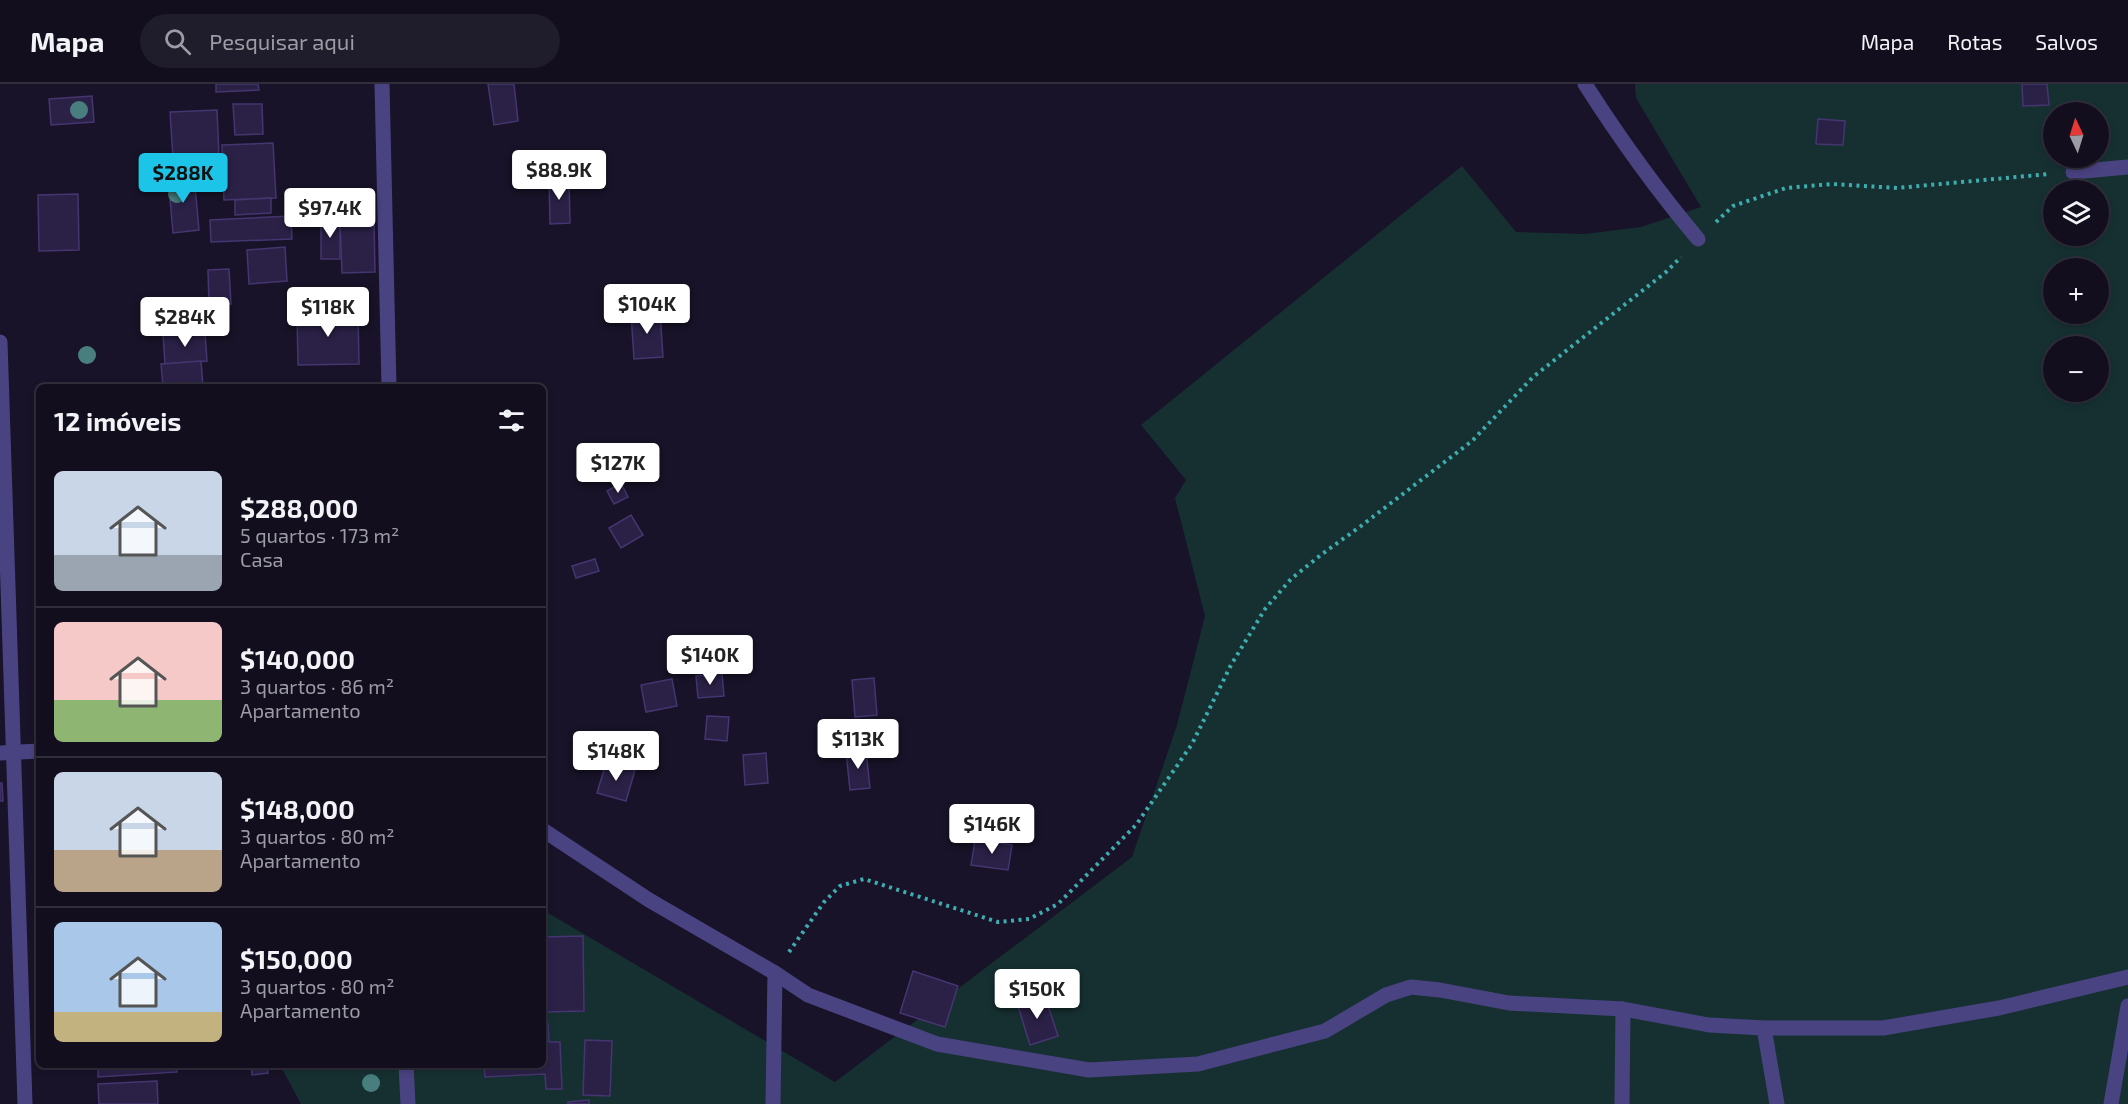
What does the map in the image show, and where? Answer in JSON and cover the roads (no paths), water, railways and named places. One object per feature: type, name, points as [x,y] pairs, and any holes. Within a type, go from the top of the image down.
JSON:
[{"type":"street","points":[[382,84],[389,384]]},
{"type":"street","points":[[1585,84],[1627,149],[1657,190],[1698,239]]},
{"type":"street","points":[[2073,172],[2128,167]]},
{"type":"street","points":[[0,342],[6,752],[25,1104]]},
{"type":"street","points":[[6,752],[36,751]]},
{"type":"street","points":[[546,832],[649,900],[775,973],[808,995],[937,1044],[1089,1070],[1198,1064],[1325,1031],[1386,995],[1411,987],[1509,1003],[1623,1009],[1710,1025],[1764,1028],[1883,1028],[1999,1008],[2128,977]]},
{"type":"street","points":[[773,1104],[775,973]]},
{"type":"street","points":[[2111,1104],[2128,1006]]},
{"type":"street","points":[[1622,1104],[1623,1009]]},
{"type":"street","points":[[1764,1028],[1778,1104]]},
{"type":"street","points":[[406,1068],[408,1104]]}]
